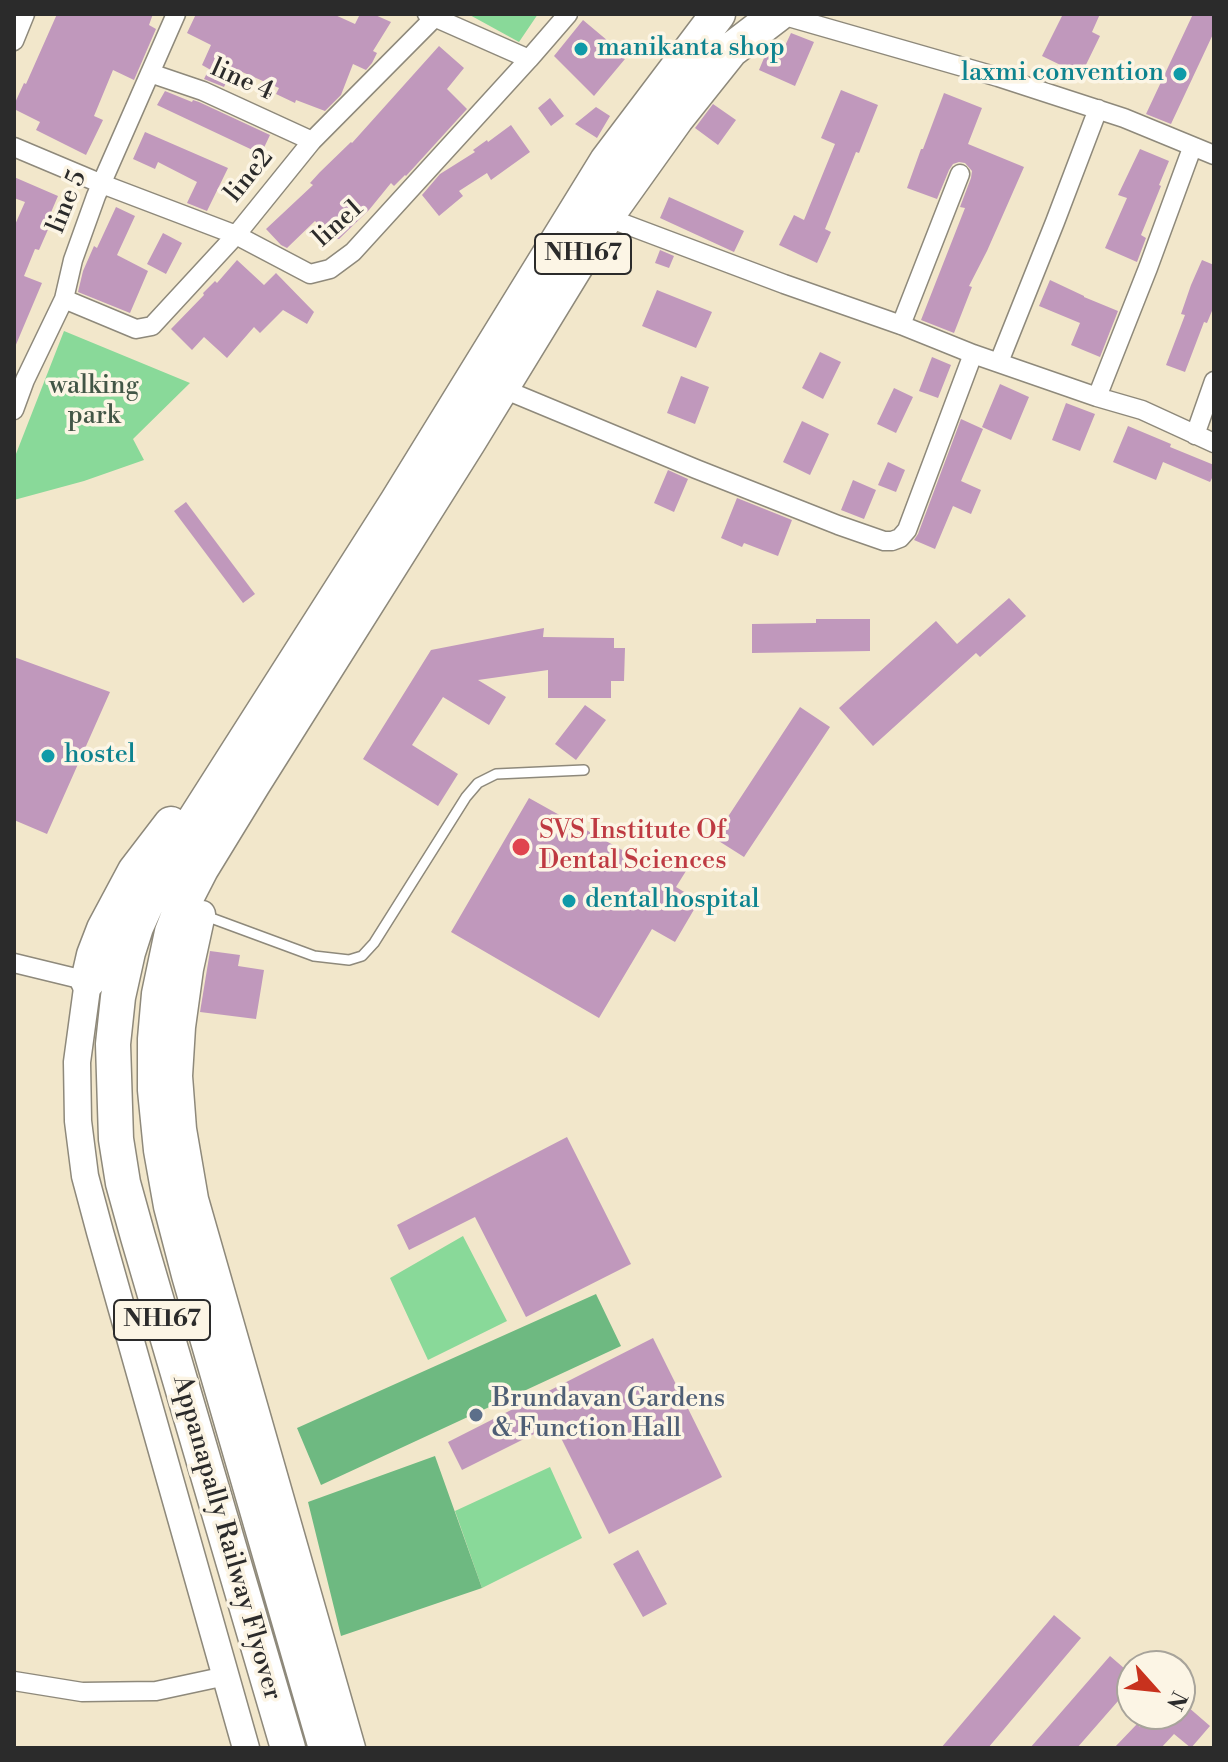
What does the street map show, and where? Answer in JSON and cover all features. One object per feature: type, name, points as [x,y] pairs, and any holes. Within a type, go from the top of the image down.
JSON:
[{"type":"highway","name":"NH167","points":[[240,776],[408,510],[607,161],[718,14]]},
{"type":"highway","name":"NH167","points":[[408,510],[501,388],[606,217],[676,119],[731,50],[778,14]]},
{"type":"highway","points":[[202,914],[230,836],[240,776]]},
{"type":"highway","points":[[88,981],[104,929],[135,871],[157,840],[183,810],[240,776]]},
{"type":"highway","name":"Appanapally Railway Flyover","points":[[240,776],[163,872],[136,927],[118,997],[113,1044],[116,1139],[123,1183],[142,1252],[288,1748]]},
{"type":"highway","name":"Appanapally Railway Flyover","points":[[240,776],[182,906],[165,957],[155,1039],[155,1090],[171,1206],[326,1748]]},
{"type":"street","points":[[14,41],[25,14]]},
{"type":"street","name":"line 5","points":[[14,410],[64,299],[73,260],[96,196],[176,14]]},
{"type":"street","name":"line1","points":[[236,235],[310,274],[330,269],[353,252],[568,14]]},
{"type":"street","points":[[778,14],[1098,109],[1214,155]]},
{"type":"street","points":[[433,15],[529,59]]},
{"type":"street","name":"line2","points":[[14,147],[236,235],[312,141],[433,15]]},
{"type":"street","name":"line 4","points":[[150,73],[203,91],[312,141]]},
{"type":"street","points":[[999,362],[1098,109]]},
{"type":"street","points":[[1097,397],[1192,148]]},
{"type":"street","points":[[901,325],[960,174]]},
{"type":"street","points":[[606,217],[973,354],[1142,410],[1214,443]]},
{"type":"street","points":[[64,299],[136,329],[152,326],[236,235]]},
{"type":"street","points":[[501,388],[838,525],[892,541],[907,530],[973,354]]},
{"type":"street","points":[[1195,435],[1214,381]]},
{"type":"street","points":[[202,914],[190,969],[179,1076],[183,1129],[195,1199],[352,1748]]},
{"type":"street","points":[[14,963],[88,981],[77,1062],[78,1121],[85,1176],[246,1748]]},
{"type":"street","points":[[14,1681],[82,1692],[156,1691],[226,1676]]},
{"type":"lane","points":[[202,914],[314,956],[349,960],[362,956],[374,943],[466,797],[478,783],[496,774],[584,770]]},
{"type":"green space","points":[[468,14],[538,14],[519,42]]},
{"type":"green space","name":"walking park","points":[[64,331],[190,383],[133,439],[144,460],[84,481],[14,500],[14,459]]},
{"type":"green space","points":[[463,1236],[507,1321],[428,1360],[390,1278]]},
{"type":"green space","points":[[596,1294],[621,1346],[321,1485],[297,1428]]},
{"type":"green space","points":[[435,1456],[482,1588],[341,1636],[308,1502]]},
{"type":"green space","points":[[550,1467],[582,1538],[482,1588],[455,1511]]},
{"type":"building","points":[[57,14],[153,14],[149,25],[156,29],[134,80],[113,70],[94,116],[103,120],[86,155],[36,130],[40,122],[14,109]]},
{"type":"building","points":[[196,14],[333,14],[355,24],[360,14],[373,14],[391,22],[373,51],[377,53],[372,63],[366,70],[353,64],[341,95],[325,111],[296,100],[295,103],[276,94],[279,88],[233,68],[224,87],[204,79],[209,69],[202,65],[211,45],[187,33]]},
{"type":"building","points":[[1063,14],[1100,14],[1092,32],[1100,36],[1081,75],[1042,56]]},
{"type":"building","name":"laxmi convention","points":[[1193,14],[1214,14],[1214,32],[1171,124],[1146,114]]},
{"type":"building","points":[[583,20],[625,59],[594,96],[554,56]]},
{"type":"building","points":[[791,33],[814,42],[795,86],[759,70],[769,46],[773,43],[784,48]]},
{"type":"building","points":[[439,46],[464,68],[447,89],[467,109],[406,176],[394,186],[391,183],[339,239],[333,239],[315,221],[287,248],[281,245],[266,229],[313,185],[310,183],[352,143]]},
{"type":"building","points":[[841,90],[878,105],[825,229],[831,232],[817,263],[779,245],[794,215],[804,220],[835,144],[821,138]]},
{"type":"building","points":[[165,91],[199,102],[270,135],[261,154],[157,105]]},
{"type":"building","points":[[944,93],[982,108],[968,144],[1024,167],[969,286],[972,287],[954,333],[921,320],[965,208],[960,207],[972,171],[965,163],[953,164],[937,199],[907,188]]},
{"type":"building","points":[[550,98],[564,116],[551,126],[538,108]]},
{"type":"building","points":[[713,104],[736,120],[718,145],[695,128]]},
{"type":"building","points":[[596,107],[610,116],[597,138],[575,124]]},
{"type":"building","points":[[511,125],[530,152],[491,180],[487,173],[459,191],[463,196],[439,216],[422,195],[440,174]]},
{"type":"building","points":[[145,132],[228,168],[207,211],[187,203],[197,182],[158,162],[155,169],[133,159]]},
{"type":"building","points":[[1140,149],[1169,161],[1141,235],[1146,238],[1137,262],[1105,248],[1127,198],[1118,195]]},
{"type":"building","points":[[14,177],[58,196],[46,224],[50,225],[39,250],[35,249],[24,276],[42,283],[15,347],[14,227],[25,202],[14,198]]},
{"type":"building","points":[[669,197],[744,231],[734,252],[660,218]]},
{"type":"building","points":[[116,207],[135,216],[117,255],[148,271],[130,313],[78,292],[94,246],[97,248]]},
{"type":"building","points":[[163,233],[182,243],[166,274],[147,264]]},
{"type":"building","points":[[660,250],[674,256],[669,268],[655,263]]},
{"type":"building","points":[[237,260],[264,285],[276,273],[314,312],[307,324],[283,310],[260,333],[254,327],[227,358],[204,337],[192,350],[171,329]]},
{"type":"building","points":[[1202,260],[1214,265],[1214,306],[1207,323],[1204,322],[1185,372],[1166,365]]},
{"type":"building","points":[[1050,280],[1118,311],[1100,357],[1071,345],[1080,323],[1039,306]]},
{"type":"building","points":[[657,290],[712,312],[696,348],[642,326]]},
{"type":"building","points":[[820,352],[841,362],[823,399],[802,388]]},
{"type":"building","points":[[932,357],[951,365],[938,398],[919,391]]},
{"type":"building","points":[[681,376],[709,387],[695,424],[667,413]]},
{"type":"building","points":[[1000,384],[1029,397],[1011,440],[982,427]]},
{"type":"building","points":[[894,388],[913,397],[896,433],[877,424]]},
{"type":"building","points":[[1066,403],[1095,414],[1080,451],[1052,440]]},
{"type":"building","points":[[961,419],[983,429],[961,481],[981,490],[971,514],[953,506],[935,549],[914,540]]},
{"type":"building","points":[[802,421],[829,434],[810,475],[783,462]]},
{"type":"building","points":[[1128,426],[1214,465],[1210,482],[1163,462],[1156,480],[1113,462]]},
{"type":"building","points":[[888,462],[905,470],[896,492],[878,485]]},
{"type":"building","points":[[668,470],[688,479],[674,512],[654,503]]},
{"type":"building","points":[[853,480],[876,490],[864,519],[841,510]]},
{"type":"building","points":[[737,498],[792,520],[778,556],[721,538]]},
{"type":"building","points":[[186,502],[255,594],[243,603],[174,511]]},
{"type":"building","points":[[1009,598],[1026,616],[980,657],[976,653],[873,746],[839,708],[936,621],[957,644]]},
{"type":"building","points":[[816,619],[870,619],[870,651],[752,653],[752,624],[816,623]]},
{"type":"building","points":[[544,628],[543,637],[614,638],[614,648],[625,648],[624,681],[611,681],[611,698],[548,698],[548,670],[478,680],[506,697],[489,725],[443,697],[412,745],[458,774],[438,806],[363,759],[431,650]]},
{"type":"building","name":"hostel","points":[[14,657],[110,692],[47,834],[14,820]]},
{"type":"building","points":[[585,705],[606,720],[576,760],[555,744]]},
{"type":"building","points":[[800,707],[830,727],[744,857],[714,838]]},
{"type":"building","name":"dental hospital","points":[[529,798],[649,865],[656,854],[686,871],[676,887],[699,901],[675,942],[652,929],[599,1018],[451,932]]},
{"type":"building","points":[[210,951],[240,955],[238,966],[264,970],[256,1019],[200,1012]]},
{"type":"building","points":[[567,1137],[631,1264],[526,1317],[475,1217],[409,1250],[397,1225]]},
{"type":"building","points":[[653,1338],[722,1477],[609,1534],[554,1424],[462,1470],[448,1442]]},
{"type":"building","points":[[638,1550],[667,1604],[643,1617],[613,1564]]},
{"type":"building","points":[[1054,1615],[1081,1638],[988,1748],[941,1748]]},
{"type":"building","points":[[1110,1656],[1116,1661],[1116,1703],[1077,1748],[1030,1748]]},
{"type":"building","points":[[1196,1714],[1210,1726],[1191,1748],[1174,1734],[1161,1748],[1114,1748],[1131,1730],[1196,1730]]},
{"type":"place","name":"manikanta shop","points":[[581,49]]},
{"type":"place","name":"laxmi convention","points":[[1180,74]]},
{"type":"place","name":"hostel","points":[[48,756]]},
{"type":"place","name":"SVS Institute Of Dental Sciences","points":[[521,847]]},
{"type":"place","name":"dental hospital","points":[[569,901]]},
{"type":"place","name":"Brundavan Gardens & Function Hall","points":[[476,1415]]}]
